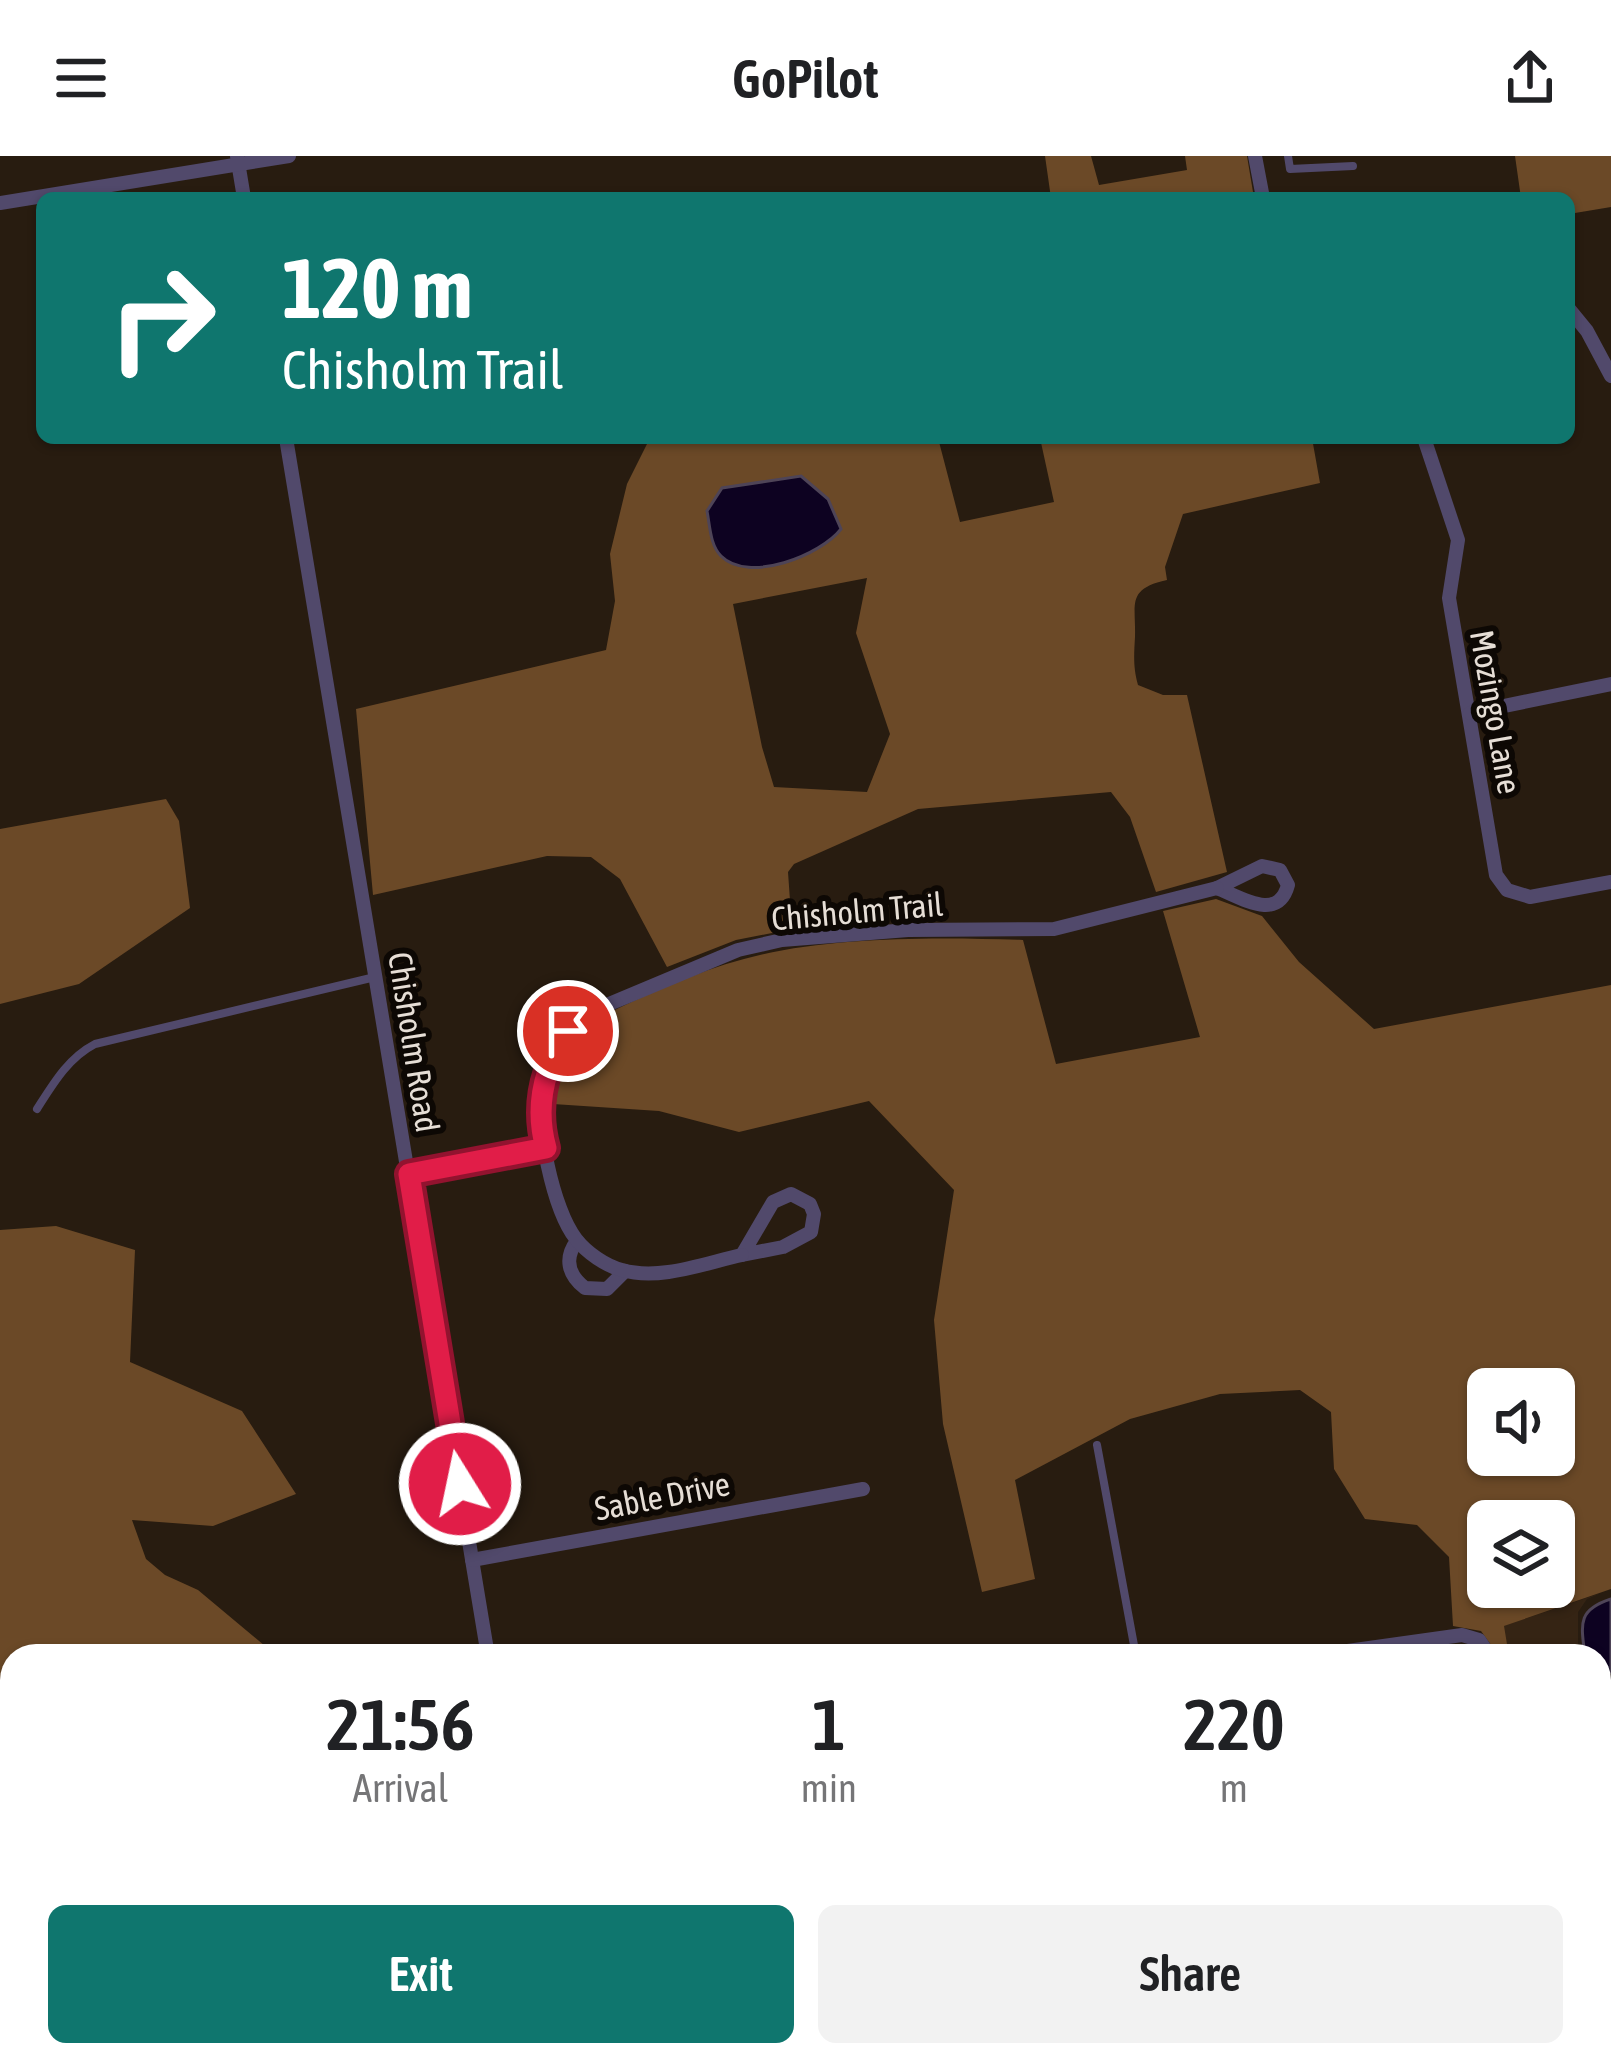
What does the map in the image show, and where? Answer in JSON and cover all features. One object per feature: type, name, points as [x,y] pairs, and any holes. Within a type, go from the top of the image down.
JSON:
[{"type":"street","points":[[61,192],[238,160],[289,156]]},
{"type":"street","points":[[1255,156],[1262,192]]},
{"type":"street","points":[[238,160],[243,192]]},
{"type":"street","points":[[0,203],[36,196]]},
{"type":"street","points":[[1575,316],[1611,376]]},
{"type":"street","name":"Chisholm Road","points":[[287,444],[486,1644]]},
{"type":"street","name":"Mozingo Lane","points":[[1426,444],[1458,540],[1449,598],[1496,875],[1507,890],[1530,897],[1611,882]]},
{"type":"street","points":[[1470,713],[1611,684]]},
{"type":"street","name":"Chisholm Trail","points":[[742,1255],[773,1202],[791,1194],[810,1204],[815,1222],[802,1240],[742,1255],[666,1271],[625,1271],[608,1289],[585,1288],[570,1271],[568,1259],[577,1241],[558,1198],[540,1115],[547,1068],[568,1031],[584,1015],[738,950],[782,940],[908,929],[1054,929],[1217,888],[1262,866],[1280,870],[1288,885],[1280,902],[1263,907],[1217,888]]},
{"type":"street","points":[[409,1174],[546,1148]]},
{"type":"street","points":[[577,1241],[625,1271]]},
{"type":"street","name":"Sable Drive","points":[[472,1560],[863,1489]]},
{"type":"street","points":[[1398,1644],[1462,1635],[1482,1644]]},
{"type":"lane","points":[[1288,156],[1291,169],[1353,166]]},
{"type":"lane","points":[[37,1109],[60,1073],[95,1044],[376,977]]},
{"type":"lane","points":[[1097,1444],[1134,1644]]},
{"type":"shaded area","points":[[1045,156],[1091,156],[1099,185],[1187,170],[1185,156],[1247,156],[1253,192],[1050,192]]},
{"type":"shaded area","points":[[1515,156],[1611,156],[1611,207],[1575,213],[1575,192],[1520,192]]},
{"type":"shaded area","points":[[647,444],[940,444],[960,522],[1054,502],[1041,444],[1313,444],[1320,483],[1183,514],[1165,567],[1167,580],[1145,588],[1136,600],[1138,685],[1163,695],[1187,695],[1227,872],[1156,892],[1130,817],[1111,792],[918,809],[794,864],[788,872],[792,929],[736,940],[667,967],[620,879],[591,857],[547,856],[373,895],[356,709],[606,650],[615,601],[610,554],[627,484]],"holes":[[[867,578],[856,633],[890,734],[867,792],[774,787],[733,604]]]},
{"type":"shaded area","points":[[801,476],[828,499],[841,529],[831,539],[802,556],[766,567],[733,564],[717,552],[707,511],[722,488]]},
{"type":"shaded area","points":[[166,799],[179,821],[190,908],[79,984],[0,1004],[0,829]]},
{"type":"shaded area","points":[[1216,899],[1262,916],[1299,962],[1374,1029],[1611,985],[1611,1589],[1575,1601],[1575,1500],[1467,1500],[1467,1608],[1556,1608],[1504,1626],[1507,1644],[1490,1644],[1481,1631],[1453,1626],[1449,1557],[1417,1525],[1365,1519],[1334,1469],[1331,1412],[1300,1390],[1220,1394],[1130,1419],[1015,1480],[1035,1579],[982,1592],[943,1424],[934,1320],[954,1190],[869,1101],[739,1132],[659,1111],[553,1104],[562,1060],[588,1023],[724,965],[776,951],[846,942],[1023,940],[1056,1064],[1200,1037],[1163,911]]},
{"type":"shaded area","points":[[56,1226],[135,1250],[130,1362],[242,1411],[296,1494],[213,1526],[132,1520],[146,1559],[165,1575],[198,1590],[263,1644],[0,1644],[0,1230]]},
{"type":"shaded area","points":[[1601,1593],[1587,1599],[1578,1612],[1578,1644],[1507,1644],[1503,1626],[1556,1608],[1575,1608],[1575,1602]]},
{"type":"shaded area","points":[[1611,1599],[1611,1644],[1584,1644],[1584,1620],[1592,1608]]},
{"type":"route","points":[[460,1484],[409,1174],[546,1148],[540,1115],[542,1090],[547,1068],[568,1031]]}]
